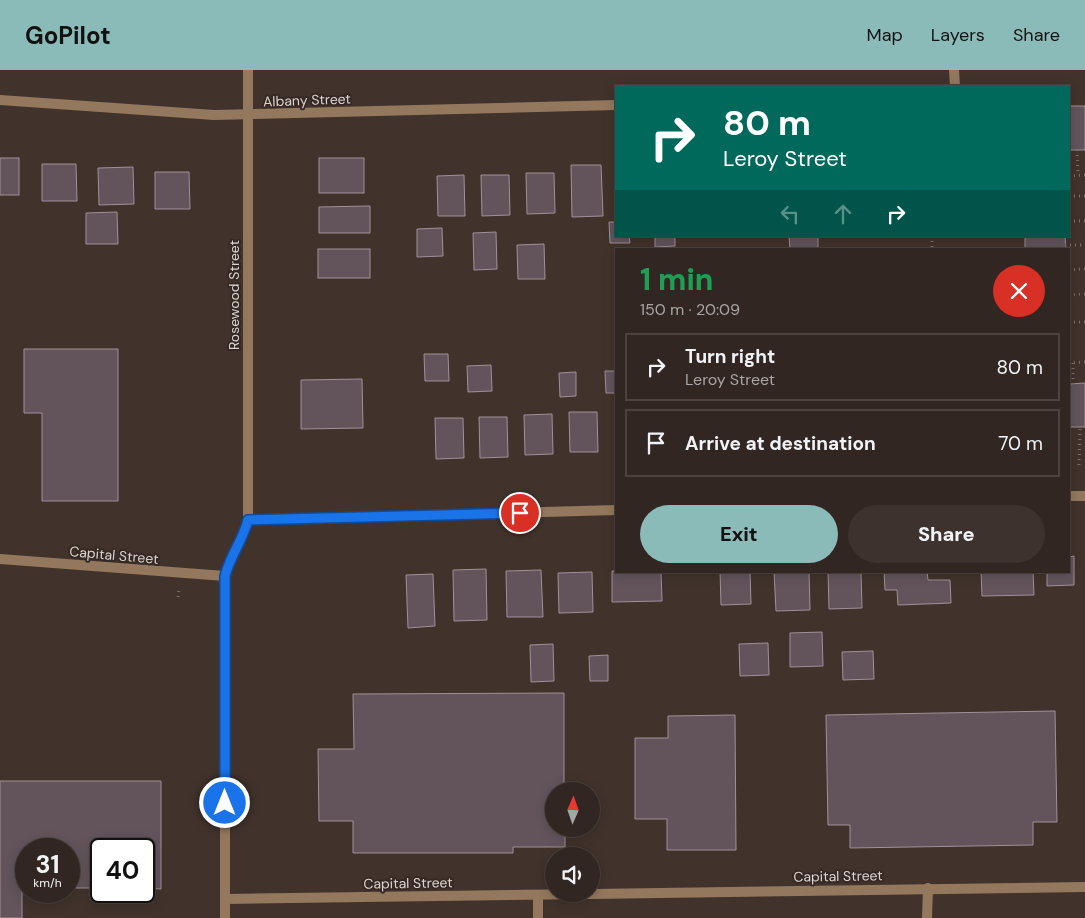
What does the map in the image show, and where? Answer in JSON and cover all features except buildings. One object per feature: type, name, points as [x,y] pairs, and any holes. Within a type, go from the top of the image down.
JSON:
[{"type":"street","name":"Rosewood Street","points":[[225,576],[228,563],[244,536],[248,520],[248,70]]},
{"type":"street","points":[[954,70],[955,85]]},
{"type":"street","name":"Albany Street","points":[[0,100],[214,115],[615,105]]},
{"type":"street","points":[[1070,496],[1085,496]]},
{"type":"street","points":[[248,520],[615,510]]},
{"type":"street","name":"Capital Street","points":[[0,559],[225,576]]},
{"type":"street","points":[[225,576],[226,918]]},
{"type":"street","name":"Capital Street","points":[[600,894],[1085,887]]},
{"type":"street","points":[[927,918],[928,888]]},
{"type":"street","points":[[538,895],[538,918]]},
{"type":"street","name":"Capital Street","points":[[225,899],[545,895]]},
{"type":"path","points":[[1077,150],[1078,175]]},
{"type":"path","points":[[1070,176],[1085,175]]},
{"type":"path","points":[[1070,196],[1085,196]]},
{"type":"path","points":[[1070,221],[1085,220]]},
{"type":"path","points":[[1066,245],[1085,245]]},
{"type":"path","points":[[1070,270],[1085,269]]},
{"type":"path","points":[[1070,295],[1085,294]]},
{"type":"path","points":[[1070,322],[1085,322]]},
{"type":"path","points":[[1073,384],[1071,363],[1085,362]]},
{"type":"path","points":[[1079,465],[1080,427]]},
{"type":"route","points":[[225,803],[225,576],[228,563],[244,536],[248,520],[520,513]]}]
